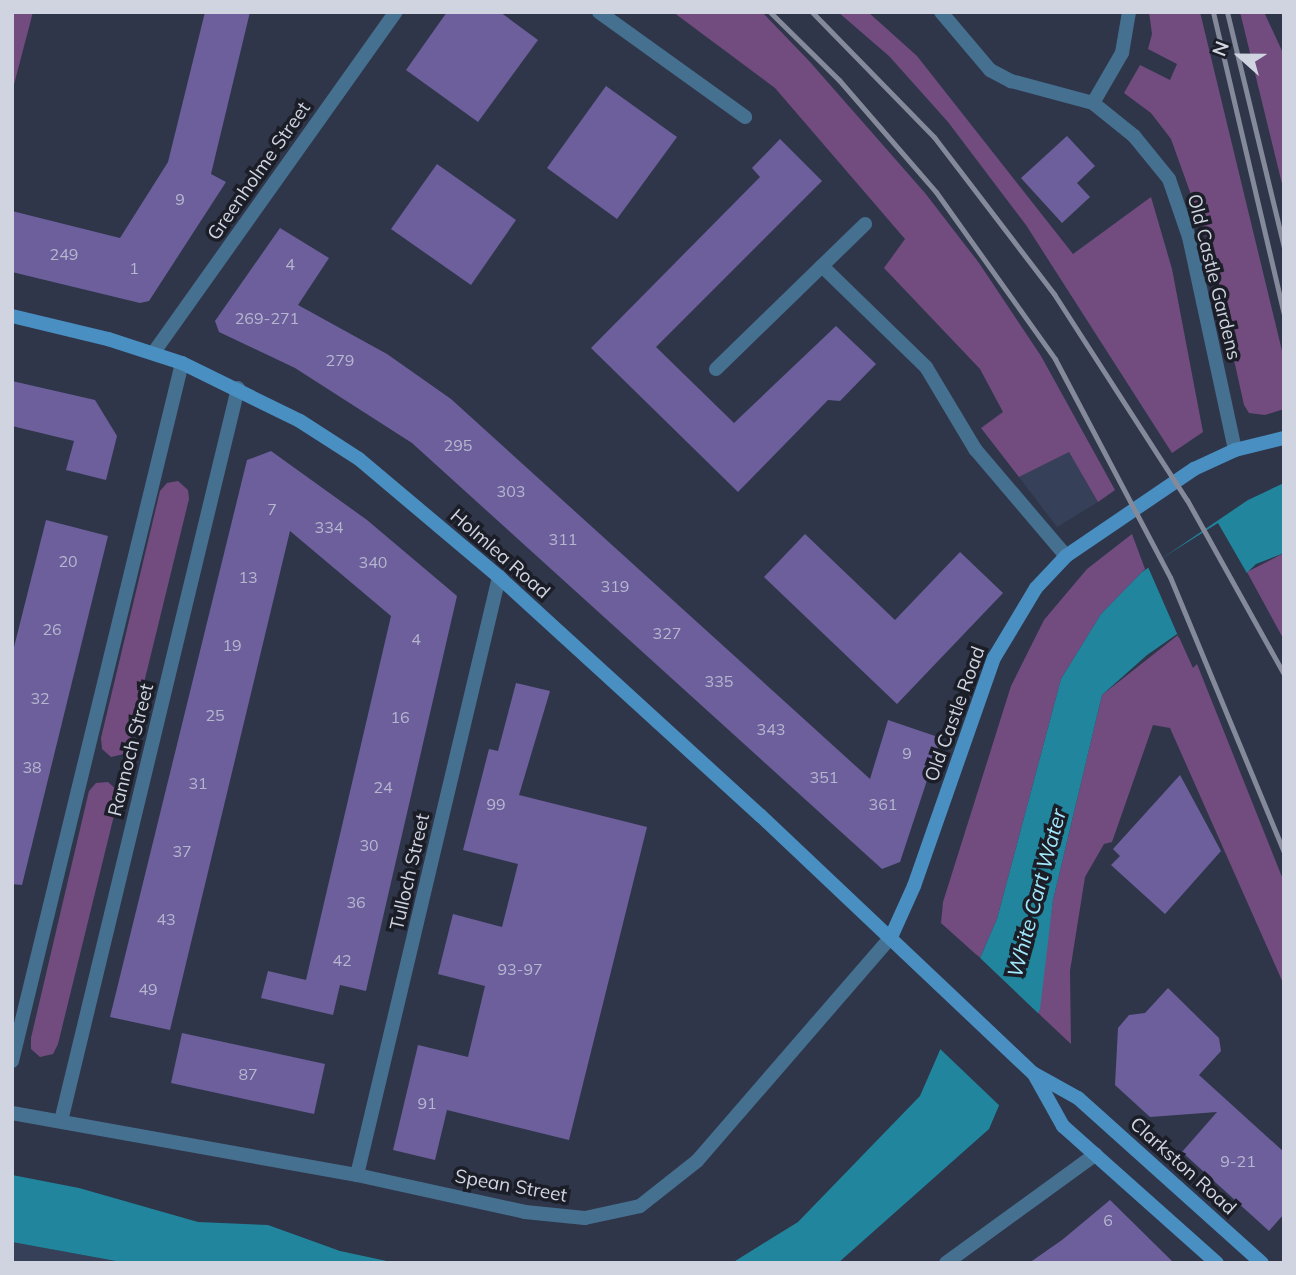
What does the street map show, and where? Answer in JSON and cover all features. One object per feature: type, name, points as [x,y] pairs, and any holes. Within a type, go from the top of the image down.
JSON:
[{"type":"main road","name":"Holmlea Road","points":[[12,316],[154,352],[182,363],[238,388],[359,459],[499,577],[891,937],[1033,1073]]},
{"type":"main road","name":"Old Castle Road","points":[[891,937],[914,886],[994,658],[1036,588],[1066,556],[1194,469],[1235,450],[1284,438]]},
{"type":"main road","name":"Clarkston Road","points":[[1033,1073],[1078,1098],[1262,1263]]},
{"type":"main road","points":[[1033,1073],[1063,1126],[1217,1263]]},
{"type":"street","name":"Greenholme Street","points":[[154,352],[396,12]]},
{"type":"street","points":[[599,12],[745,117]]},
{"type":"street","name":"Old Castle Gardens","points":[[941,12],[990,70],[1011,81],[1093,103],[1134,136],[1169,178],[1189,237],[1235,450]]},
{"type":"street","points":[[1093,103],[1122,53],[1129,12]]},
{"type":"street","points":[[716,369],[865,224]]},
{"type":"street","points":[[822,266],[926,367],[975,449],[1066,556]]},
{"type":"street","points":[[12,1061],[182,363]]},
{"type":"street","name":"Rannoch Street","points":[[61,1121],[238,388]]},
{"type":"street","name":"Tulloch Street","points":[[357,1175],[499,577]]},
{"type":"street","name":"Spean Street","points":[[12,1113],[357,1175],[525,1212],[584,1218],[640,1206],[697,1161],[891,937]]},
{"type":"street","points":[[946,1263],[1096,1154]]},
{"type":"shaded area","points":[[12,12],[33,12],[12,92]]},
{"type":"shaded area","points":[[673,12],[762,12],[810,62],[925,193],[979,263],[1041,356],[1115,490],[1098,502],[1069,452],[1019,477],[981,428],[1003,412],[980,369],[884,268],[905,239],[775,88]]},
{"type":"shaded area","points":[[838,12],[868,12],[917,56],[1073,254],[1151,197],[1172,269],[1203,432],[1172,453],[1026,225],[948,122],[889,56]]},
{"type":"shaded area","points":[[1149,12],[1200,12],[1284,359],[1284,409],[1265,415],[1249,413],[1244,405],[1208,242],[1171,139],[1151,113],[1124,93],[1140,65],[1170,80],[1177,64],[1148,49],[1152,34]]},
{"type":"shaded area","points":[[1240,12],[1264,12],[1284,55],[1284,192]]},
{"type":"shaded area","points":[[1069,452],[1098,502],[1057,527],[1019,477]]},
{"type":"shaded area","points":[[178,481],[188,490],[189,499],[129,744],[124,754],[111,757],[102,749],[101,738],[160,491],[167,483]]},
{"type":"shaded area","points":[[1132,534],[1145,569],[1101,614],[1061,679],[997,919],[980,958],[941,923],[943,902],[1011,686],[1044,620],[1087,569]]},
{"type":"shaded area","points":[[1284,553],[1284,640],[1247,572]]},
{"type":"shaded area","points":[[1178,635],[1193,668],[1197,664],[1284,882],[1284,985],[1170,728],[1153,725],[1112,842],[1104,844],[1085,877],[1070,971],[1071,1044],[1038,1013],[1053,900],[1102,695]]},
{"type":"shaded area","points":[[108,782],[117,790],[118,799],[58,1044],[53,1054],[40,1057],[31,1049],[31,1038],[89,791],[96,783]]},
{"type":"shaded area","points":[[12,1242],[127,1263],[12,1263]]},
{"type":"water","name":"White Cart Water","points":[[1284,483],[1284,553],[1256,564],[1200,618],[1147,655],[1102,695],[1053,900],[1040,1009],[989,1129],[838,1263],[732,1263],[798,1222],[920,1096],[997,919],[1061,679],[1101,614],[1142,572],[1248,500]]},
{"type":"water","points":[[12,1175],[79,1188],[198,1222],[268,1225],[340,1251],[396,1263],[127,1263],[12,1242]]},
{"type":"pier","points":[[1218,523],[1248,575],[1179,638],[1148,567]]},
{"type":"pier","points":[[977,955],[1041,1016],[1002,1108],[937,1046]]},
{"type":"building","points":[[205,12],[250,12],[211,174],[226,182],[149,301],[140,303],[12,272],[12,211],[120,238],[168,162]]},
{"type":"building","points":[[447,12],[500,12],[538,40],[478,122],[406,70]]},
{"type":"building","points":[[606,86],[677,137],[617,219],[547,168]]},
{"type":"building","points":[[1067,136],[1095,166],[1077,183],[1090,197],[1062,223],[1021,178]]},
{"type":"building","points":[[780,139],[822,181],[656,347],[734,423],[836,326],[876,364],[840,401],[828,400],[738,492],[591,348],[760,177],[752,168]]},
{"type":"building","points":[[437,164],[516,220],[471,285],[391,229]]},
{"type":"building","points":[[280,228],[329,258],[298,305],[387,354],[451,399],[870,779],[888,720],[941,738],[900,862],[882,869],[412,443],[295,368],[219,332],[215,321]]},
{"type":"building","points":[[12,381],[95,400],[117,436],[106,480],[66,470],[74,441],[12,426]]},
{"type":"building","points":[[271,451],[367,520],[457,596],[366,991],[340,985],[333,1015],[261,998],[268,971],[306,980],[391,616],[290,531],[170,1030],[110,1017],[247,460]]},
{"type":"building","points":[[46,520],[108,536],[22,885],[12,884],[12,655]]},
{"type":"building","points":[[805,534],[895,620],[960,552],[1003,593],[897,704],[764,577]]},
{"type":"building","points":[[516,683],[550,691],[519,795],[647,827],[569,1140],[447,1110],[435,1160],[393,1150],[418,1045],[468,1057],[485,986],[438,974],[453,914],[502,927],[518,864],[463,850],[489,749],[498,751]]},
{"type":"building","points":[[1180,775],[1221,851],[1165,914],[1111,865],[1120,856],[1113,849]]},
{"type":"building","points":[[1168,988],[1219,1038],[1221,1051],[1199,1075],[1284,1152],[1284,1214],[1269,1231],[1182,1152],[1217,1112],[1150,1117],[1115,1085],[1118,1028],[1129,1015],[1145,1013]]},
{"type":"building","points":[[182,1033],[325,1064],[314,1114],[171,1083]]},
{"type":"building","points":[[1110,1200],[1174,1263],[1029,1263],[1062,1240]]},
{"type":"railway","points":[[770,12],[839,80],[936,192],[1055,359],[1170,577],[1284,852]]},
{"type":"railway","points":[[812,12],[934,137],[1054,294],[1187,500],[1284,674]]},
{"type":"railway","points":[[1213,12],[1284,315]]},
{"type":"railway","points":[[1227,12],[1284,248]]}]
